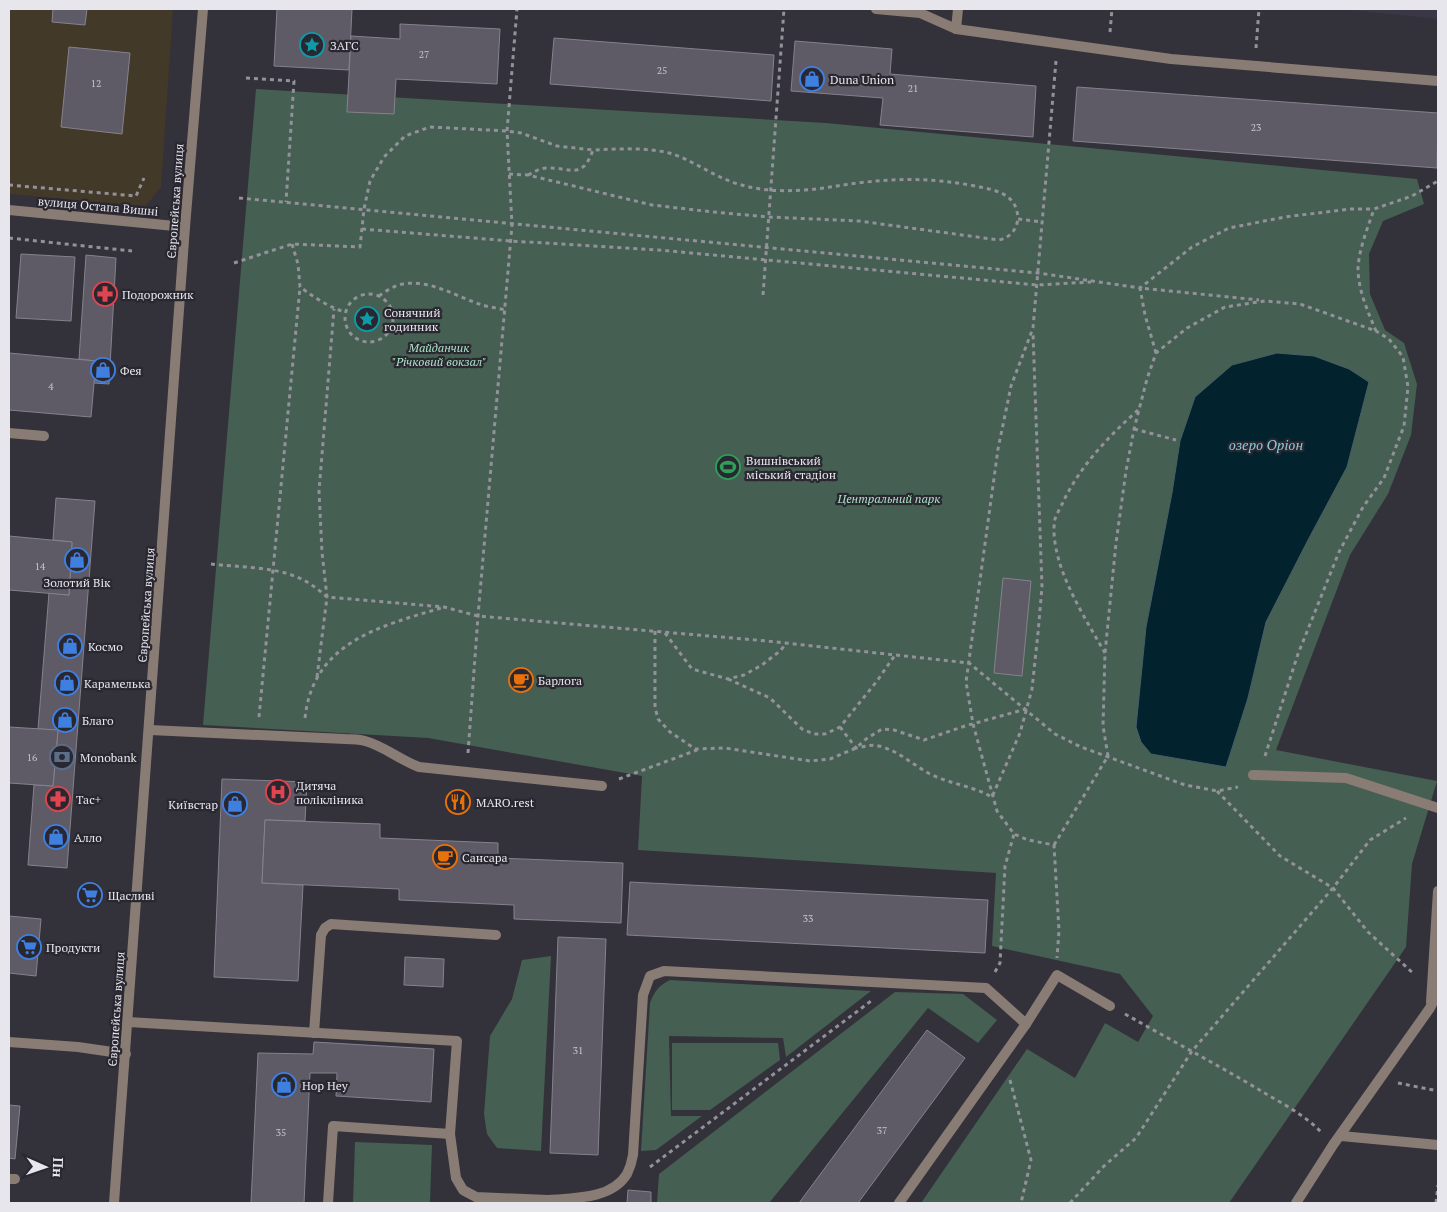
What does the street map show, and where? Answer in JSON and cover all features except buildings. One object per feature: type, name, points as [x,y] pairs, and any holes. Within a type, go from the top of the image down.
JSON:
[{"type":"street","name":"Європейська вулиця","points":[[114,1203],[150,730],[185,227],[203,9]]},
{"type":"street","points":[[876,9],[920,13],[956,29],[1171,59],[1438,81]]},
{"type":"street","points":[[956,29],[958,9]]},
{"type":"street","name":"вулиця Остапа Вишні","points":[[9,210],[185,227]]},
{"type":"street","points":[[9,433],[44,436]]},
{"type":"street","points":[[150,730],[365,741],[403,761],[419,767],[602,786]]},
{"type":"street","points":[[1253,775],[1346,778],[1426,806],[1438,808]]},
{"type":"street","points":[[1296,1203],[1430,1008],[1435,991],[1438,891]]},
{"type":"street","points":[[314,1033],[321,935],[324,928],[332,924],[496,935]]},
{"type":"street","points":[[128,1022],[457,1041],[450,1134],[456,1178],[463,1190],[476,1197],[548,1202],[594,1196],[616,1186],[628,1173],[633,1155],[644,995],[650,976],[664,971],[986,988],[1026,1024]]},
{"type":"street","points":[[899,1203],[1004,1056],[1056,975],[1110,1006]]},
{"type":"street","points":[[9,1042],[126,1054]]},
{"type":"street","points":[[328,1203],[333,1126],[450,1134]]},
{"type":"street","points":[[1341,1136],[1438,1145]]},
{"type":"path","points":[[467,772],[478,616],[511,241],[512,225],[507,131],[517,9]]},
{"type":"path","points":[[763,295],[784,9]]},
{"type":"path","points":[[1254,66],[1259,9]]},
{"type":"path","points":[[992,797],[1020,733],[1032,688],[1042,587],[1033,330],[1058,43]]},
{"type":"path","points":[[246,78],[294,81],[286,202]]},
{"type":"path","points":[[234,263],[292,244],[360,248],[364,209],[370,182],[384,157],[405,136],[430,127],[507,131],[521,133],[557,146],[593,150],[644,149],[669,153],[741,185],[770,191],[807,190],[856,183],[918,179],[959,183],[1006,195],[1017,209],[1018,219],[1013,233],[999,240],[859,221],[768,217],[652,204],[528,175],[509,174]]},
{"type":"path","points":[[528,175],[540,169],[548,168],[570,172],[578,170],[590,159],[593,150]]},
{"type":"path","points":[[9,185],[136,196],[144,178]]},
{"type":"path","points":[[1140,288],[1192,246],[1229,228],[1285,217],[1350,209],[1374,209],[1412,196],[1438,181]]},
{"type":"path","points":[[211,564],[272,571],[296,576],[314,585],[327,597],[444,608],[478,616],[655,631],[969,663],[1056,734],[1081,746],[1186,785],[1217,791],[1236,788],[1253,775],[1265,757],[1298,654],[1339,552],[1363,508],[1384,478],[1404,426],[1408,387],[1402,357],[1389,339],[1376,331],[1300,304],[1140,288],[1038,272],[512,225],[239,198]]},
{"type":"path","points":[[1374,209],[1363,243],[1358,269],[1364,301],[1376,331]]},
{"type":"path","points":[[1018,219],[1042,222]]},
{"type":"path","points":[[362,229],[659,250],[1037,285],[1098,282]]},
{"type":"path","points":[[9,238],[132,251]]},
{"type":"path","points":[[258,735],[300,288],[298,264],[292,244]]},
{"type":"path","points":[[379,296],[403,284],[421,284],[505,310]]},
{"type":"path","points":[[300,288],[334,308],[345,312]]},
{"type":"path","points":[[1140,288],[1145,315],[1156,353]]},
{"type":"path","points":[[362,294],[379,296],[391,308],[393,316],[390,331],[378,341],[371,343],[356,340],[351,335],[344,320],[345,312],[349,304],[362,294]]},
{"type":"path","points":[[1056,975],[1058,932],[1054,844],[1108,756],[1103,726],[1105,653],[1116,543],[1126,471],[1138,410],[1156,353],[1187,328],[1225,307],[1265,301]]},
{"type":"path","points":[[303,737],[307,702],[317,677],[327,597],[322,552],[319,491],[334,308]]},
{"type":"path","points":[[1033,330],[1011,386],[998,449],[966,682],[973,724],[997,811],[1014,834],[1028,840],[1054,844]]},
{"type":"path","points":[[1105,653],[1076,601],[1060,566],[1055,535],[1055,519],[1066,496],[1094,454],[1138,410]]},
{"type":"path","points":[[1134,429],[1176,440]]},
{"type":"path","points":[[317,677],[333,658],[352,642],[372,631],[444,608]]},
{"type":"path","points":[[655,631],[655,706],[658,719],[670,732],[695,749],[698,749]]},
{"type":"path","points":[[664,632],[692,670],[728,679],[770,698],[802,729],[814,734],[825,734],[840,726],[877,681],[895,655]]},
{"type":"path","points":[[728,679],[744,675],[762,665],[780,652],[786,644]]},
{"type":"path","points":[[856,748],[882,729],[894,730],[924,740],[1026,709]]},
{"type":"path","points":[[840,726],[856,748]]},
{"type":"path","points":[[602,786],[698,749],[725,748],[810,761],[830,759],[856,748],[871,745],[897,752],[912,764],[933,775],[978,789],[992,797]]},
{"type":"path","points":[[1217,791],[1280,856],[1332,888],[1368,932],[1435,991]]},
{"type":"path","points":[[1070,1203],[1104,1166],[1136,1138],[1192,1051],[1332,888],[1370,840],[1426,806]]},
{"type":"path","points":[[986,988],[1000,963],[1005,866],[1014,834]]},
{"type":"path","points":[[628,1173],[649,1168],[895,983]]},
{"type":"path","points":[[1145,1025],[1311,1121],[1324,1136]]},
{"type":"path","points":[[1004,1056],[1031,1160],[1021,1203]]},
{"type":"path","points":[[1380,1080],[1438,1091]]},
{"type":"path","points":[[1436,1203],[1438,1185]]},
{"type":"shaded area","points":[[9,9],[173,9],[161,187],[146,206],[9,194]]},
{"type":"shaded area","points":[[1343,9],[1438,9],[1438,19]]},
{"type":"green space","name":"Центральний парк","points":[[256,89],[826,123],[1417,179],[1424,204],[1383,221],[1369,254],[1370,294],[1385,330],[1404,343],[1417,384],[1411,435],[1388,494],[1350,555],[1276,750],[1437,781],[1412,864],[1406,947],[1229,1203],[921,1203],[1027,1049],[1075,1078],[1105,1023],[1138,1042],[1153,1016],[1120,974],[992,946],[996,873],[638,850],[642,776],[428,738],[203,725]]},
{"type":"green space","points":[[551,956],[541,1151],[497,1148],[487,1134],[484,1114],[490,1036],[512,999],[522,960]]},
{"type":"green space","points":[[670,980],[871,991],[786,1057],[783,1038],[669,1036],[671,1116],[702,1116],[656,1150],[641,1151],[650,1003],[657,989]]},
{"type":"green space","points":[[895,992],[963,994],[997,1020],[978,1043],[928,1008],[769,1203],[657,1203],[659,1174]]},
{"type":"green space","points":[[672,1043],[778,1043],[780,1060],[710,1110],[672,1110]]},
{"type":"green space","points":[[355,1142],[432,1145],[430,1203],[353,1203]]},
{"type":"water","name":"озеро Оріон","points":[[1277,353],[1314,356],[1349,369],[1369,382],[1347,467],[1266,622],[1248,698],[1226,767],[1151,754],[1141,742],[1136,727],[1146,627],[1180,441],[1195,397],[1232,365]]},
{"type":"place","name":"ЗАГС","points":[[312,45]]},
{"type":"place","name":"Duna Union","points":[[812,79]]},
{"type":"place","name":"Подорожник","points":[[105,294]]},
{"type":"place","name":"Сонячний годинник","points":[[367,319]]},
{"type":"place","name":"Фея","points":[[103,370]]},
{"type":"place","name":"Вишнівський міський стадіон","points":[[728,467]]},
{"type":"place","name":"Золотий Вік","points":[[77,560]]},
{"type":"place","name":"Космо","points":[[70,646]]},
{"type":"place","name":"Барлога","points":[[521,680]]},
{"type":"place","name":"Карамелька","points":[[67,683]]},
{"type":"place","name":"Благо","points":[[65,720]]},
{"type":"place","name":"Monobank","points":[[62,757]]},
{"type":"place","name":"Дитяча полікліника","points":[[278,792]]},
{"type":"place","name":"Тас+","points":[[58,799]]},
{"type":"place","name":"MARO.rest","points":[[458,802]]},
{"type":"place","name":"Київстар","points":[[235,804]]},
{"type":"place","name":"Алло","points":[[56,837]]},
{"type":"place","name":"Сансара","points":[[445,857]]},
{"type":"place","name":"Щасливі","points":[[90,895]]},
{"type":"place","name":"Продукти","points":[[29,947]]},
{"type":"place","name":"Hop Hey","points":[[284,1085]]},
{"type":"park label","name":"Майданчик \"Річковий вокзал\"","points":[[439,354]]}]
